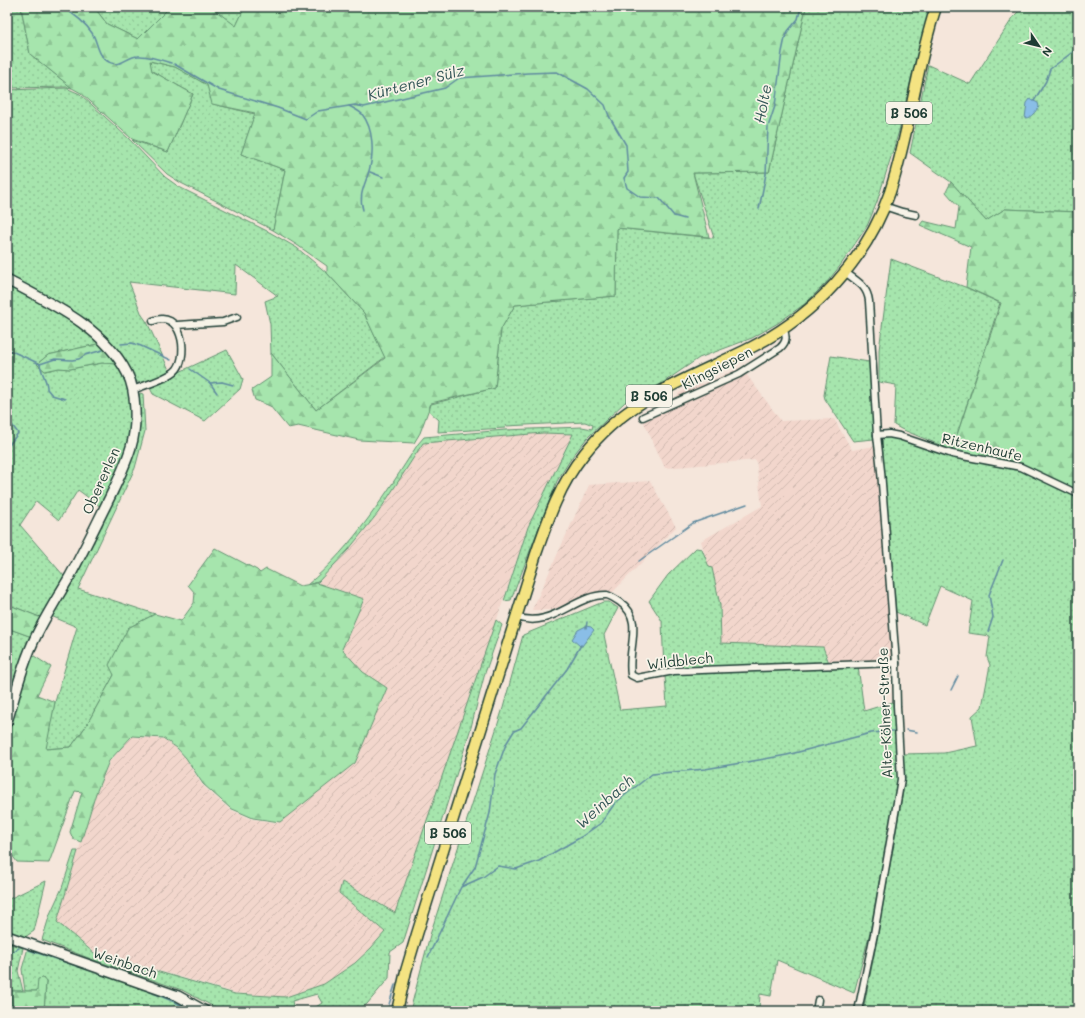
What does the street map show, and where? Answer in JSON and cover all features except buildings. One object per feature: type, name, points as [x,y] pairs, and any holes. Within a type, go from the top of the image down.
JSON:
[{"type":"main road","name":"B 506","points":[[397,1011],[406,971],[417,934],[516,617],[550,514],[557,498],[571,472],[594,442],[618,419],[642,400],[672,384],[752,347],[784,329],[812,307],[845,272],[873,229],[890,190],[897,166],[921,59],[936,7]]},
{"type":"main road","name":"Obererlen","points":[[7,280],[73,317],[95,334],[115,354],[128,374],[132,390],[135,424],[132,446],[123,471],[30,650],[7,722]]},
{"type":"main road","name":"Weinbach","points":[[7,936],[178,996],[206,1011]]},
{"type":"street","points":[[884,206],[916,215]]},
{"type":"street","points":[[845,272],[865,288],[868,292],[870,301],[877,435]]},
{"type":"street","points":[[153,321],[159,318],[167,319],[177,325],[223,322],[237,317]]},
{"type":"street","points":[[132,390],[171,375],[177,368],[182,355],[181,341],[177,325]]},
{"type":"street","name":"Klingsiepen","points":[[644,417],[739,374],[785,344],[786,335],[784,329]]},
{"type":"street","name":"Ritzenhaufe","points":[[877,435],[888,434],[899,436],[952,454],[1021,467],[1078,494]]},
{"type":"street","name":"Alte-Kölner-Straße","points":[[858,1011],[874,934],[901,779],[896,663],[882,478],[877,435]]},
{"type":"street","name":"Wildblech","points":[[516,617],[528,620],[546,618],[590,598],[608,595],[616,599],[624,605],[630,613],[633,622],[629,666],[630,675],[637,678],[674,671],[896,663]]},
{"type":"street","points":[[816,1011],[818,1000]]},
{"type":"shaded area","points":[[741,367],[781,421],[834,419],[852,450],[880,445],[896,663],[830,662],[823,647],[721,643],[720,605],[701,541],[762,506],[756,460],[665,468],[641,416],[676,398],[679,393],[698,384],[704,384]]},
{"type":"shaded area","points":[[543,433],[573,434],[528,527],[395,913],[342,882],[339,893],[385,932],[371,948],[355,963],[324,984],[286,997],[236,993],[94,952],[57,922],[96,793],[110,761],[132,737],[163,739],[176,748],[185,758],[202,785],[229,809],[251,819],[278,823],[355,763],[387,688],[363,672],[342,649],[364,599],[318,583],[349,550],[378,514],[422,443]]},
{"type":"shaded area","points":[[650,481],[676,527],[612,593],[593,593],[552,610],[532,610],[589,485]]},
{"type":"green space","points":[[7,7],[21,7],[30,54],[72,88],[7,88]]},
{"type":"green space","points":[[21,7],[94,7],[107,24],[138,39],[170,7],[211,7],[236,26],[245,7],[281,7],[317,11],[327,10],[330,7],[806,7],[769,172],[693,173],[709,237],[617,228],[616,296],[515,305],[501,329],[495,388],[431,403],[420,433],[414,443],[359,440],[298,426],[288,428],[270,406],[255,400],[252,390],[271,377],[271,353],[316,410],[385,358],[364,313],[327,273],[327,266],[273,230],[285,170],[241,154],[255,113],[212,104],[207,85],[175,67],[150,61],[152,71],[193,94],[168,152],[132,139],[81,93],[72,88],[30,54]]},
{"type":"green space","points":[[94,7],[170,7],[138,39],[107,24]]},
{"type":"green space","points":[[211,7],[245,7],[236,27]]},
{"type":"green space","points":[[287,7],[330,7],[327,10],[317,11]]},
{"type":"green space","points":[[806,7],[932,7],[916,58],[899,131],[877,202],[867,226],[840,266],[827,282],[806,303],[778,323],[752,338],[699,358],[661,384],[625,402],[587,438],[572,457],[557,481],[511,600],[504,601],[528,527],[573,434],[543,433],[423,443],[378,513],[349,549],[318,582],[307,585],[340,554],[354,537],[381,501],[424,437],[505,430],[582,427],[592,429],[593,425],[585,422],[506,426],[505,428],[438,432],[439,420],[429,411],[431,404],[495,388],[501,329],[515,305],[616,296],[617,228],[714,238],[693,173],[769,172]]},
{"type":"green space","points":[[1023,7],[1078,7],[1078,212],[1005,209],[986,221],[951,182],[910,153],[928,65],[970,84],[1014,16]]},
{"type":"green space","points":[[149,61],[175,67],[207,84],[213,104],[255,114],[241,154],[285,170],[273,230],[181,183],[167,174],[132,140],[168,152],[193,94],[152,71]]},
{"type":"green space","points":[[66,88],[80,94],[129,139],[165,177],[179,187],[271,233],[297,248],[327,273],[364,313],[385,357],[316,410],[271,353],[270,324],[265,301],[278,296],[236,265],[235,294],[129,282],[142,315],[147,322],[170,372],[145,383],[137,382],[119,352],[97,331],[75,315],[7,274],[7,90]]},
{"type":"green space","points":[[951,182],[986,221],[1005,209],[1078,212],[1078,493],[1044,474],[1022,465],[952,450],[1001,303],[966,287],[971,247],[920,225],[923,221],[956,229],[959,207],[946,192]]},
{"type":"green space","points":[[891,259],[965,287],[1000,303],[952,450],[894,425],[896,385],[879,382],[879,350]]},
{"type":"green space","points":[[7,283],[71,319],[102,343],[48,355],[37,364],[45,371],[59,368],[70,369],[102,363],[119,364],[126,374],[132,400],[129,444],[101,507],[78,490],[59,520],[36,501],[20,525],[64,576],[42,618],[7,604]]},
{"type":"green space","points":[[102,343],[119,364],[102,363],[70,369],[59,368],[45,371],[37,364],[48,355]]},
{"type":"green space","points":[[227,350],[243,379],[240,389],[205,421],[153,394],[149,386]]},
{"type":"green space","points":[[831,356],[869,362],[874,439],[853,441],[825,399],[824,395]]},
{"type":"green space","points":[[140,393],[143,394],[145,431],[135,468],[78,589],[155,614],[128,628],[114,675],[86,726],[71,747],[45,749],[55,702],[77,627],[51,616],[70,587],[126,472]]},
{"type":"green space","points":[[884,437],[899,438],[952,456],[989,465],[1020,470],[1078,498],[1078,1011],[863,1011],[905,780],[902,754],[944,753],[977,746],[972,716],[982,707],[990,665],[987,657],[990,636],[968,633],[973,601],[940,586],[925,625],[896,612],[882,442]]},
{"type":"green space","points":[[215,548],[260,573],[266,569],[300,586],[317,583],[364,599],[342,649],[363,672],[387,688],[355,763],[280,822],[253,818],[230,808],[203,784],[186,758],[177,748],[163,738],[132,736],[109,761],[96,793],[81,842],[73,839],[70,832],[82,792],[75,791],[49,863],[17,862],[7,848],[7,738],[31,654],[51,667],[37,695],[55,702],[46,749],[71,747],[86,726],[114,675],[109,665],[128,628],[155,614],[181,621],[194,603],[195,593],[188,585]]},
{"type":"green space","points":[[696,548],[702,549],[709,567],[712,568],[720,605],[721,643],[823,647],[829,663],[691,667],[664,671],[662,621],[649,601],[668,575]]},
{"type":"green space","points":[[603,602],[609,602],[618,608],[604,635],[620,710],[667,706],[665,676],[680,673],[858,666],[864,711],[893,702],[898,777],[870,932],[854,993],[777,960],[771,996],[760,994],[759,1011],[410,1011],[430,935],[503,708],[523,635]]},
{"type":"green space","points":[[7,604],[42,618],[32,637],[7,628]]},
{"type":"green space","points":[[496,620],[502,625],[485,673],[470,731],[403,943],[390,952],[389,978],[367,1004],[358,1011],[310,1011],[322,1003],[317,994],[292,1001],[294,1011],[222,1011],[182,990],[91,959],[42,940],[50,914],[62,888],[74,851],[78,851],[57,922],[94,953],[235,994],[286,997],[324,984],[355,963],[385,932],[339,893],[342,882],[395,913]]},
{"type":"green space","points":[[7,628],[32,637],[7,709]]},
{"type":"green space","points":[[46,881],[34,931],[25,937],[7,931],[7,900]]},
{"type":"green space","points":[[7,943],[23,948],[18,971],[23,991],[11,991],[13,1011],[7,1011]]},
{"type":"green space","points":[[28,948],[150,989],[201,1011],[44,1011],[46,982],[38,991],[25,991],[22,969]]},
{"type":"green space","points":[[43,978],[46,982],[44,1011],[13,1011],[11,991],[37,991],[38,979]]},
{"type":"water","points":[[1030,99],[1038,103],[1039,107],[1031,116],[1025,118],[1027,103]]},
{"type":"water","points":[[586,626],[591,627],[594,630],[582,646],[580,646],[572,639],[578,630]]},
{"type":"waterway","name":"Kürtener Sülz","points":[[62,7],[75,15],[86,25],[92,33],[102,56],[109,62],[117,64],[134,57],[146,56],[171,63]]},
{"type":"waterway","name":"Holte","points":[[759,209],[766,174],[768,127],[775,106],[782,52],[785,38],[788,31],[798,19],[801,7]]},
{"type":"waterway","points":[[1034,101],[1046,81],[1050,69],[1078,48]]},
{"type":"waterway","name":"Kürtener Sülz","points":[[174,64],[219,90],[278,108],[306,119],[318,111],[355,105],[364,107],[445,88],[459,78],[557,72],[588,89],[605,105],[609,116],[626,145],[628,172],[624,178],[627,188],[640,197],[659,198],[674,216],[685,219]]},
{"type":"waterway","points":[[349,106],[362,114],[371,134],[372,157],[361,200],[363,210]]},
{"type":"waterway","points":[[370,172],[383,177]]},
{"type":"waterway","points":[[121,344],[132,343],[171,360]]},
{"type":"waterway","points":[[7,349],[40,364],[47,389],[52,395],[65,399]]},
{"type":"waterway","points":[[40,364],[55,359],[79,359],[85,355],[103,350]]},
{"type":"waterway","points":[[190,369],[210,383],[217,393]]},
{"type":"waterway","points":[[210,383],[222,382],[233,385]]},
{"type":"waterway","points":[[7,395],[11,422]]},
{"type":"waterway","points":[[7,448],[18,433],[12,425]]},
{"type":"waterway","points":[[639,561],[693,523],[747,504]]},
{"type":"waterway","name":"Weinbach","points":[[988,632],[993,617],[989,595],[1003,560]]},
{"type":"waterway","points":[[586,628],[587,622]]},
{"type":"waterway","points":[[462,886],[475,867],[490,813],[495,774],[506,744],[514,731],[521,728],[567,669],[581,645]]},
{"type":"waterway","name":"Weinbach","points":[[951,690],[958,676]]},
{"type":"waterway","name":"Weinbach","points":[[906,730],[917,732]]},
{"type":"waterway","name":"Weinbach","points":[[428,957],[461,887],[483,877],[498,866],[516,869],[539,861],[581,837],[601,823],[615,803],[652,774],[705,769],[787,755],[871,733],[893,731]]},
{"type":"waterway","points":[[7,954],[19,948]]},
{"type":"waterway","points":[[29,950],[136,986]]},
{"type":"waterway","name":"Weinbach","points":[[387,1011],[395,985]]},
{"type":"waterway","points":[[139,987],[177,1003],[191,1011]]}]
